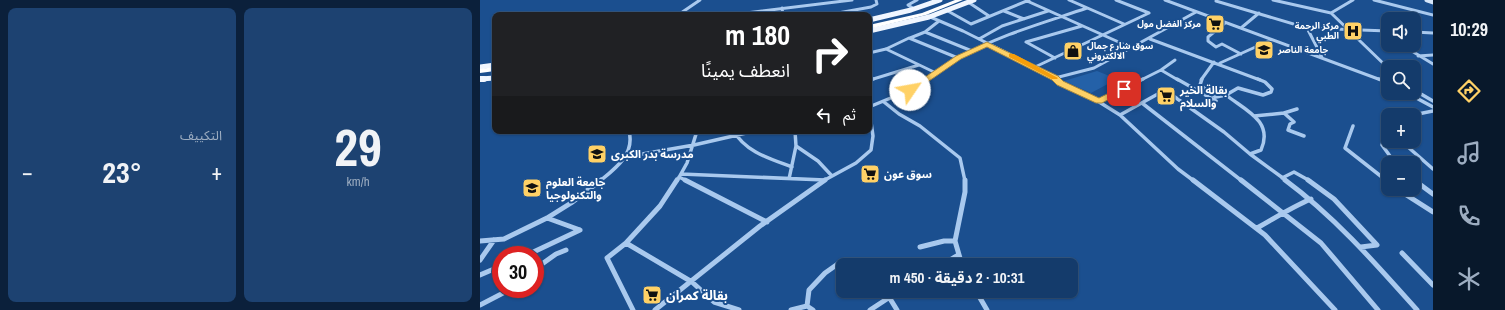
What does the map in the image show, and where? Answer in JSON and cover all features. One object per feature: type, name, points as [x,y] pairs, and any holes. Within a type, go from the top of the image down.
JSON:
[{"type":"highway","points":[[872,22],[950,0]]},
{"type":"highway","points":[[872,26],[926,15],[960,0]]},
{"type":"highway","points":[[480,71],[492,69]]},
{"type":"highway","points":[[480,74],[492,73]]},
{"type":"main road","points":[[872,19],[913,11],[940,0]]},
{"type":"main road","points":[[872,30],[946,10],[974,0]]},
{"type":"main road","points":[[480,67],[492,66]]},
{"type":"main road","points":[[480,79],[492,78]]},
{"type":"street","points":[[682,12],[700,0]]},
{"type":"street","points":[[752,12],[852,0]]},
{"type":"street","points":[[844,12],[871,7],[877,4],[876,0]]},
{"type":"street","points":[[913,11],[908,5],[917,0]]},
{"type":"street","points":[[946,10],[971,24],[1028,0],[1132,48]]},
{"type":"street","points":[[1069,0],[1124,24]]},
{"type":"street","points":[[1035,67],[1149,13],[1116,0]]},
{"type":"street","points":[[1165,0],[1381,80]]},
{"type":"street","points":[[1273,0],[1331,13],[1381,62]]},
{"type":"street","points":[[1287,3],[1292,0]]},
{"type":"street","points":[[1331,13],[1353,0]]},
{"type":"street","points":[[1374,0],[1433,15]]},
{"type":"street","points":[[1428,0],[1433,2]]},
{"type":"street","points":[[1216,1],[1307,28],[1380,31]]},
{"type":"street","points":[[968,2],[989,16]]},
{"type":"street","points":[[782,8],[783,12]]},
{"type":"street","points":[[872,107],[910,90],[958,58],[987,44],[1012,33],[1088,8]]},
{"type":"street","points":[[1004,11],[1025,19]]},
{"type":"street","points":[[979,39],[1002,26],[1049,11]]},
{"type":"street","points":[[1055,78],[1094,68],[1150,39],[1196,12]]},
{"type":"street","points":[[1241,28],[1259,13]]},
{"type":"street","points":[[926,15],[1035,67],[1055,78],[1060,83],[1099,101],[1120,115],[1178,169],[1265,235],[1335,310]]},
{"type":"street","points":[[872,52],[886,49],[925,32],[939,21]]},
{"type":"street","points":[[1225,23],[1208,37],[1208,41],[1216,47],[1222,44],[1241,54]]},
{"type":"street","points":[[1055,58],[1026,42],[1082,26]]},
{"type":"street","points":[[1307,28],[1322,57]]},
{"type":"street","points":[[925,32],[972,51]]},
{"type":"street","points":[[1421,32],[1433,33]]},
{"type":"street","points":[[909,38],[958,58]]},
{"type":"street","points":[[1150,39],[1220,63],[1265,82],[1272,89],[1271,92],[1263,95],[1238,88],[1226,95],[1216,96],[1200,85],[1200,81],[1214,62]]},
{"type":"street","points":[[1220,63],[1271,40]]},
{"type":"street","points":[[886,49],[936,73]]},
{"type":"street","points":[[1412,52],[1433,64]]},
{"type":"street","points":[[1418,56],[1433,55]]},
{"type":"street","points":[[1099,101],[1161,70],[1175,60]]},
{"type":"street","points":[[872,79],[919,65]]},
{"type":"street","points":[[1161,70],[1216,101]]},
{"type":"street","points":[[1120,115],[1165,90],[1224,132],[1250,154],[1311,199],[1361,247],[1417,310]]},
{"type":"street","points":[[1421,94],[1433,100]]},
{"type":"street","points":[[1226,95],[1254,116],[1262,124],[1266,132],[1266,140],[1261,150],[1250,154]]},
{"type":"street","points":[[1419,100],[1433,108]]},
{"type":"street","points":[[884,102],[899,114],[920,126],[960,158],[965,176],[965,192],[955,241],[959,258]]},
{"type":"street","points":[[1142,103],[1321,243],[1378,310]]},
{"type":"street","points":[[1254,116],[1284,113],[1297,109]]},
{"type":"street","points":[[1421,114],[1433,112]]},
{"type":"street","points":[[1284,113],[1294,122],[1290,124],[1288,130],[1304,136]]},
{"type":"street","points":[[1353,126],[1351,136],[1345,148],[1381,176]]},
{"type":"street","points":[[655,310],[767,222],[825,180],[862,159],[871,150],[874,142],[872,128]]},
{"type":"street","points":[[480,241],[504,239],[547,218],[571,203],[617,168],[625,157],[632,143],[630,134]]},
{"type":"street","points":[[633,310],[607,258],[626,243],[648,221],[680,175],[694,145],[696,134]]},
{"type":"street","points":[[625,157],[694,145],[744,134]]},
{"type":"street","points":[[789,179],[796,146],[795,134]]},
{"type":"street","points":[[736,136],[749,149],[792,167]]},
{"type":"street","points":[[796,146],[818,161],[832,176]]},
{"type":"street","points":[[1409,148],[1433,169]]},
{"type":"street","points":[[1426,164],[1433,164]]},
{"type":"street","points":[[1282,178],[1294,172],[1318,186],[1334,199],[1377,245],[1361,247]]},
{"type":"street","points":[[680,175],[825,180]]},
{"type":"street","points":[[680,175],[767,222]]},
{"type":"street","points":[[1421,185],[1432,193]]},
{"type":"street","points":[[1408,196],[1433,212]]},
{"type":"street","points":[[1257,228],[1284,214],[1290,207],[1311,199]]},
{"type":"street","points":[[544,247],[580,230],[547,218]]},
{"type":"street","points":[[480,260],[494,240]]},
{"type":"street","points":[[920,247],[944,241],[955,241]]},
{"type":"street","points":[[626,243],[692,282],[714,302],[739,310]]},
{"type":"street","points":[[544,263],[556,254],[566,250]]},
{"type":"street","points":[[1402,253],[1433,285]]},
{"type":"street","points":[[953,258],[958,255]]},
{"type":"street","points":[[806,306],[809,290],[825,273],[836,265]]},
{"type":"street","points":[[480,275],[492,270]]},
{"type":"street","points":[[480,304],[492,298]]},
{"type":"street","points":[[870,310],[888,298]]},
{"type":"street","points":[[890,298],[897,310]]},
{"type":"street","points":[[980,298],[987,310]]},
{"type":"street","points":[[791,310],[806,306],[813,310]]},
{"type":"shaded area","points":[[1097,71],[1117,79],[1091,93],[1064,81]]},
{"type":"slow traffic","points":[[1011,56],[1055,78]]},
{"type":"place","name":"مركز الفضل مول","points":[[1215,24]]},
{"type":"place","name":"مركز الرحمة الطبي","points":[[1353,31]]},
{"type":"place","name":"جامعة الناصر","points":[[1264,50]]},
{"type":"place","name":"سوق شارع جمال الالكتروني","points":[[1073,51]]},
{"type":"place","name":"بقالة الخير والسلام","points":[[1166,96]]},
{"type":"place","name":"مدرسة بدر الكبرى","points":[[597,154]]},
{"type":"place","name":"سوق عون","points":[[870,174]]},
{"type":"place","name":"جامعة العلوم والتكنولوجيا","points":[[532,188]]},
{"type":"place","name":"بقالة كمران","points":[[652,295]]},
{"type":"route","points":[[910,90],[958,58],[987,44],[1035,67],[1055,78],[1060,83],[1099,101],[1124,89]]}]
